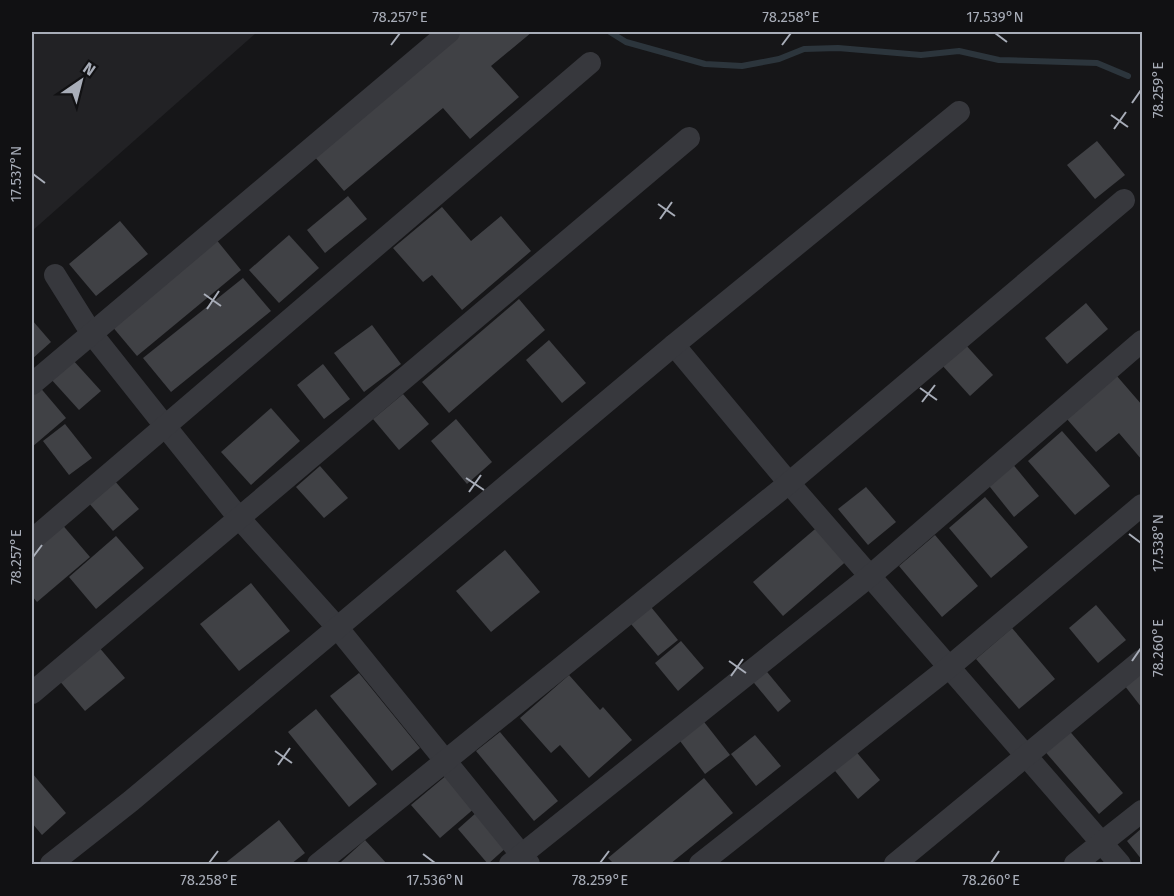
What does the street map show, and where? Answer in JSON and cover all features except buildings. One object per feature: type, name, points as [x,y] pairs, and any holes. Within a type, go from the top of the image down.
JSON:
[{"type":"street","points":[[32,384],[449,32]]},
{"type":"street","points":[[32,540],[590,63]]},
{"type":"street","points":[[51,864],[131,801],[336,626],[959,112]]},
{"type":"street","points":[[32,693],[689,138]]},
{"type":"street","points":[[318,864],[789,483],[1124,200]]},
{"type":"street","points":[[55,275],[92,334],[165,426],[239,518],[336,626],[521,861],[870,576],[1143,341]]},
{"type":"street","points":[[674,345],[789,483],[1120,864]]},
{"type":"street","points":[[700,864],[948,668],[1143,505]]},
{"type":"street","points":[[895,864],[1143,660]]},
{"type":"street","points":[[1075,864],[1143,811]]},
{"type":"shaded area","points":[[32,32],[257,32],[32,231]]},
{"type":"waterway","points":[[610,32],[626,42],[705,64],[742,66],[779,59],[804,49],[838,48],[921,55],[959,51],[999,60],[1097,63],[1128,76]]}]
